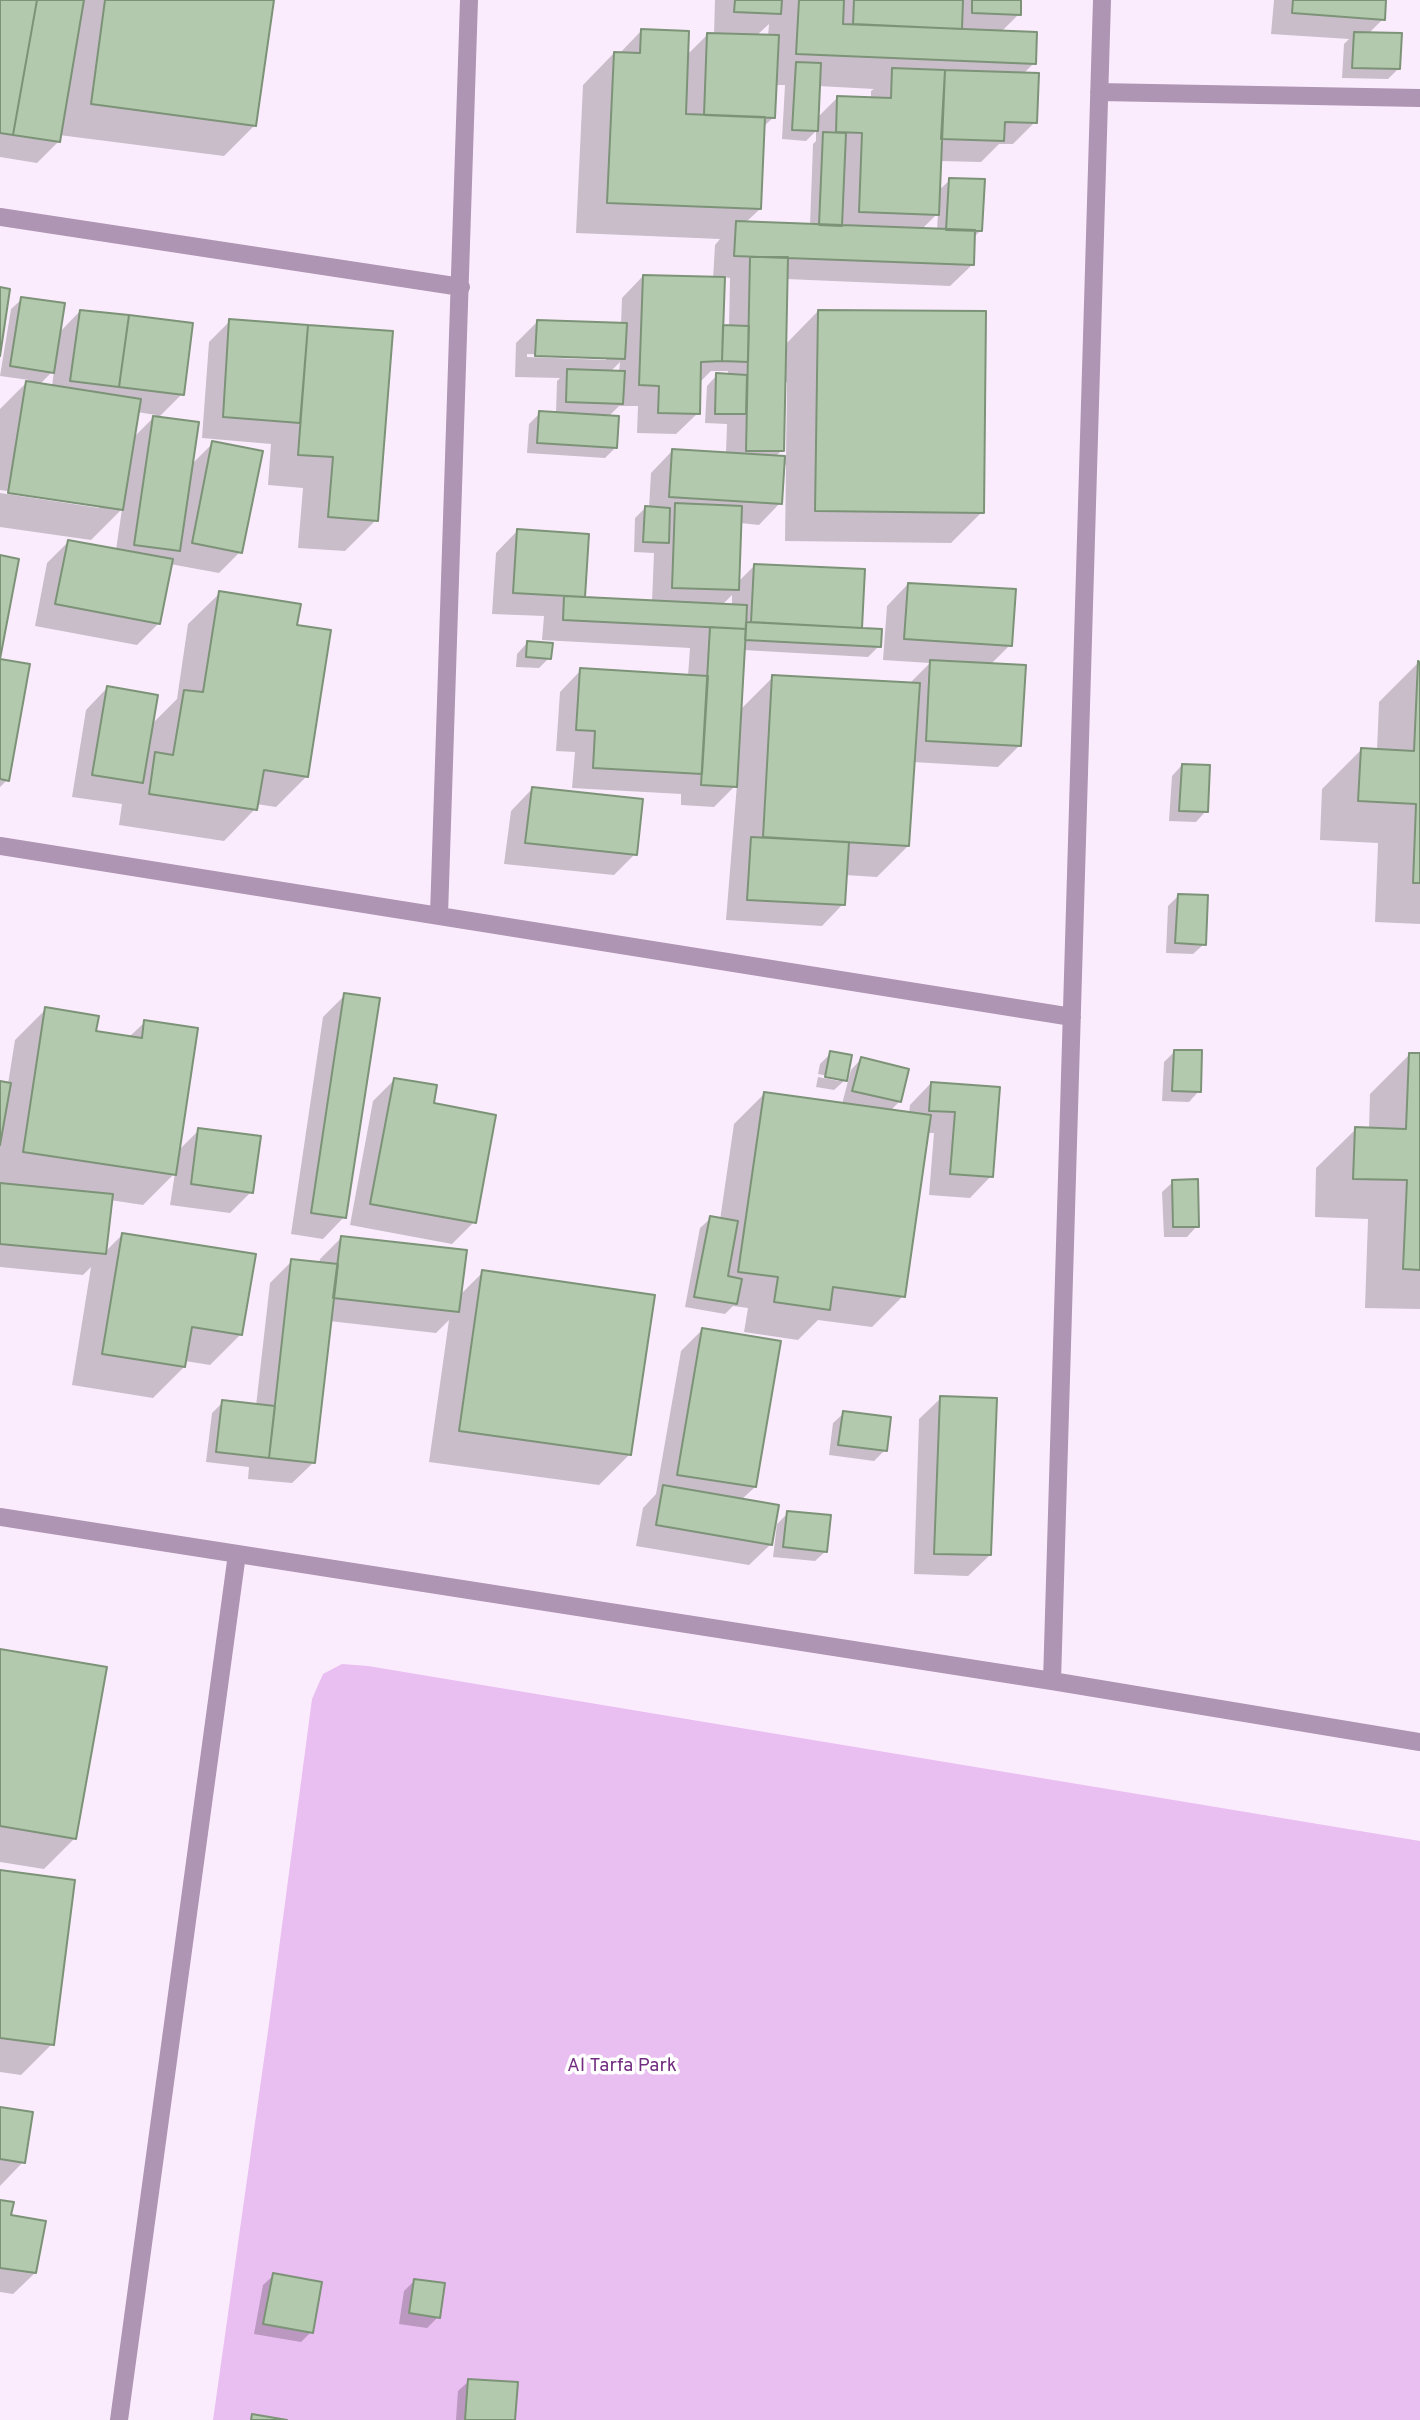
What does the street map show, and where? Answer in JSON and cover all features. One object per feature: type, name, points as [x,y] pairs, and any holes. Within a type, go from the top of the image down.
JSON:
[{"type":"street","points":[[439,915],[470,0]]},
{"type":"street","points":[[1052,1681],[1102,0]]},
{"type":"street","points":[[1100,92],[1420,98]]},
{"type":"street","points":[[0,216],[461,287]]},
{"type":"street","points":[[0,846],[1073,1017]]},
{"type":"street","points":[[0,1517],[1052,1681],[1420,1742]]},
{"type":"street","points":[[118,2420],[237,1554]]},
{"type":"green space","name":"Al Tarfa Park","points":[[342,1664],[368,1666],[1420,1841],[1420,2420],[213,2420],[312,1699],[323,1674]]},
{"type":"building","points":[[0,0],[37,0],[13,135],[0,133]]},
{"type":"building","points":[[37,0],[84,0],[60,142],[13,135]]},
{"type":"building","points":[[105,0],[274,0],[256,126],[91,104]]},
{"type":"building","points":[[735,0],[782,0],[781,14],[734,12]]},
{"type":"building","points":[[799,0],[844,0],[843,24],[1037,32],[1036,64],[796,54]]},
{"type":"building","points":[[854,0],[963,0],[962,29],[853,24]]},
{"type":"building","points":[[972,0],[1021,0],[1021,15],[972,13]]},
{"type":"building","points":[[1293,0],[1386,0],[1385,20],[1292,13]]},
{"type":"building","points":[[641,29],[689,31],[686,114],[765,117],[761,209],[607,203],[614,52],[640,53]]},
{"type":"building","points":[[1354,32],[1402,33],[1400,69],[1352,68]]},
{"type":"building","points":[[707,33],[779,35],[775,118],[704,115]]},
{"type":"building","points":[[796,62],[821,63],[818,131],[792,130]]},
{"type":"building","points":[[892,68],[945,70],[939,215],[859,212],[862,133],[836,132],[837,96],[891,98]]},
{"type":"building","points":[[945,70],[1039,73],[1037,123],[1005,122],[1004,141],[941,139]]},
{"type":"building","points":[[823,132],[846,133],[842,226],[819,225]]},
{"type":"building","points":[[949,178],[985,179],[982,231],[946,230]]},
{"type":"building","points":[[736,221],[975,230],[974,265],[734,256]]},
{"type":"building","points":[[750,257],[788,257],[784,451],[746,451]]},
{"type":"building","points":[[643,275],[725,277],[722,361],[701,362],[700,414],[658,413],[659,386],[639,385]]},
{"type":"building","points":[[0,287],[10,289],[0,356]]},
{"type":"building","points":[[21,297],[65,303],[54,373],[10,366]]},
{"type":"building","points":[[80,310],[129,315],[119,387],[70,381]]},
{"type":"building","points":[[818,310],[986,311],[984,513],[815,511]]},
{"type":"building","points":[[129,315],[193,323],[184,395],[119,387]]},
{"type":"building","points":[[229,319],[308,325],[300,423],[223,417]]},
{"type":"building","points":[[537,320],[627,323],[625,359],[535,356]]},
{"type":"building","points":[[308,325],[393,331],[378,521],[328,517],[333,457],[298,455]]},
{"type":"building","points":[[723,325],[749,326],[748,362],[722,361]]},
{"type":"building","points":[[567,369],[625,371],[623,404],[566,402]]},
{"type":"building","points":[[716,373],[747,375],[746,414],[715,414]]},
{"type":"building","points":[[26,381],[141,399],[123,510],[8,493]]},
{"type":"building","points":[[539,411],[619,416],[617,448],[537,443]]},
{"type":"building","points":[[153,416],[199,422],[180,551],[134,545]]},
{"type":"building","points":[[212,441],[263,451],[242,553],[192,543]]},
{"type":"building","points":[[672,449],[785,456],[782,504],[669,497]]},
{"type":"building","points":[[675,503],[742,506],[739,590],[672,588]]},
{"type":"building","points":[[645,506],[670,508],[669,543],[643,542]]},
{"type":"building","points":[[517,529],[589,534],[585,597],[513,593]]},
{"type":"building","points":[[68,540],[173,559],[160,624],[55,604]]},
{"type":"building","points":[[0,555],[19,559],[0,659]]},
{"type":"building","points":[[754,564],[865,569],[862,628],[751,622]]},
{"type":"building","points":[[908,583],[1016,589],[1012,646],[904,639]]},
{"type":"building","points":[[219,591],[301,604],[297,625],[331,630],[308,777],[264,770],[257,810],[149,794],[155,752],[173,755],[184,690],[203,692]]},
{"type":"building","points":[[564,596],[747,605],[746,629],[563,620]]},
{"type":"building","points":[[746,622],[882,629],[881,647],[745,640]]},
{"type":"building","points":[[710,627],[746,629],[737,787],[701,785]]},
{"type":"building","points":[[527,641],[553,643],[551,659],[526,657]]},
{"type":"building","points":[[0,659],[30,664],[9,781],[0,779]]},
{"type":"building","points":[[930,660],[1026,665],[1021,746],[926,741]]},
{"type":"building","points":[[1418,661],[1420,883],[1413,883],[1416,804],[1358,801],[1361,748],[1414,751]]},
{"type":"building","points":[[580,668],[708,676],[702,774],[593,768],[595,731],[576,730]]},
{"type":"building","points":[[772,675],[920,683],[909,846],[763,837]]},
{"type":"building","points":[[107,686],[158,695],[143,783],[92,775]]},
{"type":"building","points":[[1182,764],[1210,765],[1208,812],[1179,811]]},
{"type":"building","points":[[532,787],[643,799],[637,855],[525,843]]},
{"type":"building","points":[[751,837],[849,842],[845,905],[747,900]]},
{"type":"building","points":[[1178,894],[1208,895],[1206,945],[1175,943]]},
{"type":"building","points":[[344,993],[380,998],[346,1218],[311,1213]]},
{"type":"building","points":[[45,1007],[99,1016],[96,1031],[142,1038],[144,1020],[198,1028],[176,1175],[23,1152]]},
{"type":"building","points":[[1174,1050],[1202,1050],[1201,1092],[1172,1091]]},
{"type":"building","points":[[830,1051],[852,1055],[847,1081],[825,1077]]},
{"type":"building","points":[[1409,1053],[1420,1053],[1420,1270],[1403,1269],[1407,1180],[1353,1179],[1355,1127],[1406,1129]]},
{"type":"building","points":[[861,1057],[909,1069],[901,1102],[852,1091]]},
{"type":"building","points":[[394,1078],[437,1085],[434,1103],[496,1115],[476,1223],[370,1204]]},
{"type":"building","points":[[0,1081],[11,1083],[0,1145]]},
{"type":"building","points":[[931,1082],[1000,1087],[993,1177],[950,1174],[955,1112],[929,1111]]},
{"type":"building","points":[[764,1092],[931,1115],[905,1297],[833,1287],[830,1310],[774,1302],[778,1277],[738,1272]]},
{"type":"building","points":[[198,1128],[261,1136],[253,1193],[191,1184]]},
{"type":"building","points":[[1198,1179],[1199,1227],[1173,1227],[1172,1180]]},
{"type":"building","points":[[0,1183],[113,1194],[106,1254],[0,1244]]},
{"type":"building","points":[[710,1216],[738,1221],[728,1276],[742,1279],[737,1304],[694,1297]]},
{"type":"building","points":[[122,1233],[256,1254],[242,1335],[192,1327],[185,1367],[102,1354]]},
{"type":"building","points":[[341,1236],[467,1250],[459,1312],[333,1298]]},
{"type":"building","points":[[291,1259],[338,1264],[315,1463],[269,1458]]},
{"type":"building","points":[[482,1270],[655,1295],[631,1455],[459,1431]]},
{"type":"building","points":[[702,1328],[781,1341],[756,1487],[677,1475]]},
{"type":"building","points":[[940,1396],[997,1398],[991,1555],[934,1554]]},
{"type":"building","points":[[222,1400],[275,1406],[269,1458],[216,1452]]},
{"type":"building","points":[[843,1411],[891,1417],[887,1451],[838,1445]]},
{"type":"building","points":[[663,1485],[779,1505],[772,1545],[656,1525]]},
{"type":"building","points":[[787,1511],[831,1515],[827,1552],[783,1547]]},
{"type":"building","points":[[0,1649],[107,1667],[76,1839],[0,1826]]},
{"type":"building","points":[[0,1870],[75,1880],[54,2045],[0,2038]]},
{"type":"building","points":[[0,2107],[33,2112],[25,2163],[0,2159]]},
{"type":"building","points":[[0,2200],[14,2202],[11,2215],[46,2221],[36,2273],[0,2268]]},
{"type":"building","points":[[273,2273],[322,2282],[313,2333],[263,2324]]},
{"type":"building","points":[[414,2279],[445,2283],[440,2318],[409,2313]]},
{"type":"building","points":[[468,2379],[518,2382],[515,2420],[465,2420]]},
{"type":"building","points":[[252,2414],[287,2420],[251,2420]]}]
